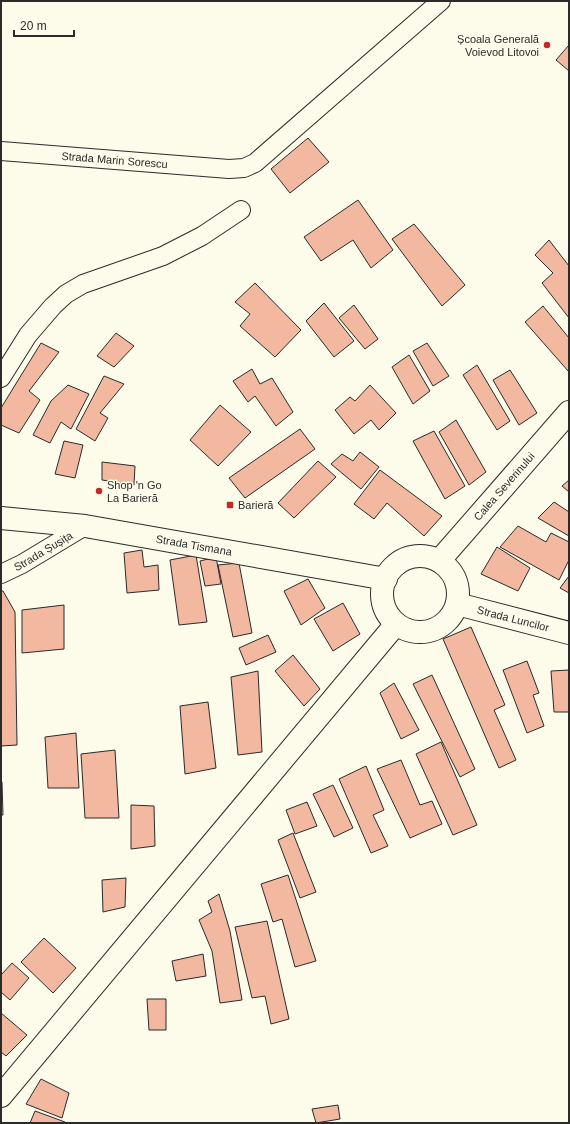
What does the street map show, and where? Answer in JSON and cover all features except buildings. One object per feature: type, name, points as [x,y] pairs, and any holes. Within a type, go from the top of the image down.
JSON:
[{"type":"main road","name":"Calea Severinului","points":[[439,561],[569,412]]},
{"type":"main road","name":"Strada Tismana","points":[[1,518],[85,526],[386,579]]},
{"type":"main road","points":[[414,557],[427,557],[439,561],[449,569],[455,579],[458,591],[457,604],[452,615],[443,625],[432,630],[420,632],[407,630],[396,624],[388,615],[383,603],[382,591],[392,568],[402,560],[414,557]]},
{"type":"main road","name":"Strada Luncilor","points":[[457,604],[569,633]]},
{"type":"main road","points":[[1,1096],[396,624]]},
{"type":"street","name":"Strada Marin Sorescu","points":[[1,151],[229,169],[244,168],[255,164],[441,1]]},
{"type":"street","points":[[1,378],[28,335],[53,306],[66,294],[83,284],[163,256],[202,236],[241,210]]},
{"type":"street","name":"Strada Șușița","points":[[1,574],[22,564],[85,526]]},
{"type":"place","name":"Școala Generală Voievod Litovoi","points":[[547,45]]},
{"type":"place","name":"Shop 'n Go La Barieră","points":[[99,491]]},
{"type":"place","name":"Barieră","points":[[230,505]]}]
